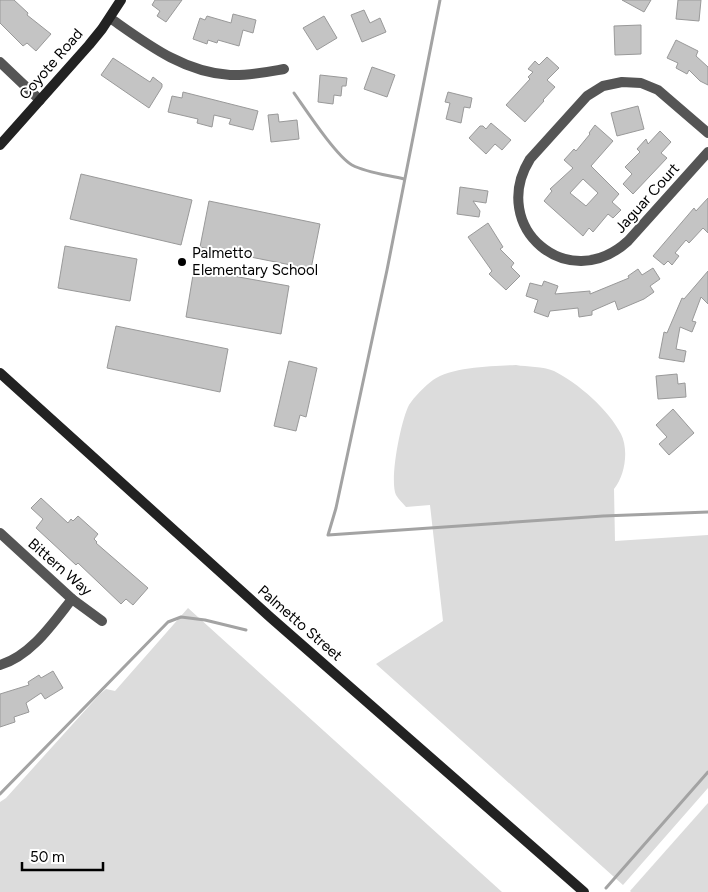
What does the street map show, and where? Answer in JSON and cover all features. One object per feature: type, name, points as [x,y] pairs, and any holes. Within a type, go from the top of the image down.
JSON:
[{"type":"main road","name":"Coyote Road","points":[[0,145],[93,40],[121,0]]},
{"type":"main road","name":"Palmetto Street","points":[[0,373],[270,617],[584,892]]},
{"type":"street","points":[[110,18],[157,51],[193,67],[231,75],[284,69]]},
{"type":"street","points":[[0,62],[40,100]]},
{"type":"street","name":"Jaguar Court","points":[[708,133],[666,96],[650,86],[622,82],[603,86],[580,103],[528,163],[519,186],[518,207],[521,217],[530,235],[552,254],[578,261],[606,257],[628,241],[708,152]]},
{"type":"street","name":"Bittern Way","points":[[0,533],[72,599],[102,621]]},
{"type":"street","points":[[0,665],[21,655],[32,645],[72,599]]},
{"type":"shaded area","points":[[516,365],[545,368],[563,376],[592,398],[616,425],[625,448],[625,463],[621,477],[614,489],[615,541],[708,535],[708,788],[623,885],[376,664],[443,621],[430,505],[406,507],[396,495],[394,487],[397,450],[409,405],[433,380],[450,372],[473,368]]},
{"type":"shaded area","points":[[188,608],[502,892],[0,892],[0,802],[6,798],[99,695],[106,689],[115,691]]},
{"type":"shaded area","points":[[708,803],[708,892],[631,892],[630,891]]},
{"type":"building","points":[[0,0],[14,0],[28,13],[27,15],[51,34],[36,51],[27,43],[23,46],[0,23]]},
{"type":"building","points":[[155,0],[182,0],[166,22],[157,16],[160,11],[152,5]]},
{"type":"building","points":[[622,0],[651,0],[644,12]]},
{"type":"building","points":[[678,0],[701,0],[699,21],[676,19]]},
{"type":"building","points":[[364,10],[370,23],[380,18],[386,32],[362,42],[351,15]]},
{"type":"building","points":[[233,14],[256,20],[253,33],[243,30],[239,46],[218,40],[217,43],[208,40],[207,44],[193,39],[200,18],[205,20],[207,16],[231,23]]},
{"type":"building","points":[[324,16],[337,38],[317,50],[303,28]]},
{"type":"building","points":[[641,25],[641,54],[615,55],[614,26]]},
{"type":"building","points":[[676,40],[698,51],[696,56],[708,67],[708,85],[700,81],[689,70],[687,74],[676,68],[678,63],[667,58]]},
{"type":"building","points":[[547,57],[559,68],[547,80],[555,87],[525,122],[506,105],[530,79],[528,77],[533,72],[528,69],[535,61],[539,65]]},
{"type":"building","points":[[113,58],[150,82],[153,77],[162,84],[149,108],[101,75]]},
{"type":"building","points":[[372,67],[395,75],[387,97],[364,89]]},
{"type":"building","points":[[320,75],[347,78],[346,86],[342,86],[341,96],[334,95],[333,104],[318,102]]},
{"type":"building","points":[[183,92],[258,111],[253,130],[229,124],[231,119],[214,115],[212,127],[197,123],[198,119],[168,112],[172,96],[182,98]]},
{"type":"building","points":[[448,92],[472,98],[470,108],[464,107],[461,123],[446,119],[450,103],[445,102]]},
{"type":"building","points":[[638,106],[644,129],[617,136],[611,113]]},
{"type":"building","points":[[278,114],[279,122],[297,120],[299,139],[271,142],[268,115]]},
{"type":"building","points":[[491,123],[511,140],[502,150],[495,144],[486,154],[469,138],[480,126],[486,129]]},
{"type":"building","points":[[595,125],[613,141],[591,166],[619,194],[612,202],[621,210],[613,218],[608,214],[593,232],[589,228],[583,236],[544,201],[552,191],[550,189],[573,168],[564,160],[574,149],[576,151]],"holes":[[[583,179],[598,193],[586,206],[570,193]]]},
{"type":"building","points":[[660,131],[671,142],[661,153],[667,158],[633,194],[623,184],[632,174],[625,167],[640,152],[637,149],[646,139],[648,144]]},
{"type":"building","points":[[81,174],[192,200],[181,245],[70,219]]},
{"type":"building","points":[[460,187],[488,191],[486,203],[473,201],[480,211],[479,217],[457,214]]},
{"type":"building","points":[[708,198],[708,233],[703,228],[689,243],[686,240],[675,253],[679,256],[672,265],[668,261],[664,265],[653,256],[694,208],[696,211]]},
{"type":"building","points":[[209,201],[320,224],[311,269],[200,247]]},
{"type":"building","points":[[488,223],[503,247],[500,249],[514,263],[511,267],[520,276],[506,290],[489,274],[492,271],[468,237]]},
{"type":"building","points":[[65,246],[137,259],[130,301],[58,288]]},
{"type":"building","points":[[653,268],[660,279],[650,286],[654,292],[644,299],[618,310],[615,301],[592,311],[592,315],[579,317],[578,308],[550,311],[548,317],[534,312],[538,300],[526,296],[530,283],[542,286],[544,281],[558,286],[555,294],[590,291],[590,294],[629,278],[628,276],[638,269],[642,275]]},
{"type":"building","points":[[194,269],[289,286],[281,334],[186,317]]},
{"type":"building","points":[[708,271],[708,304],[701,297],[692,321],[696,322],[692,332],[680,327],[676,349],[686,351],[684,362],[659,358],[664,332],[667,333],[682,298],[684,299]]},
{"type":"building","points":[[116,326],[228,349],[220,392],[107,368]]},
{"type":"building","points":[[289,361],[317,368],[306,417],[300,415],[296,431],[274,426]]},
{"type":"building","points":[[677,374],[678,384],[685,383],[686,397],[658,399],[656,376]]},
{"type":"building","points":[[673,409],[694,433],[669,455],[659,444],[667,437],[656,425]]},
{"type":"building","points":[[41,498],[68,523],[71,519],[73,521],[78,516],[98,534],[94,539],[96,543],[148,588],[133,605],[126,599],[121,604],[78,563],[76,565],[36,528],[43,519],[31,508]]},
{"type":"building","points":[[53,671],[63,688],[45,699],[41,693],[26,703],[29,712],[14,717],[15,722],[0,727],[0,694],[29,685],[28,682],[39,675],[41,678]]},
{"type":"waterway","points":[[440,0],[387,270],[336,508],[328,535],[603,516],[708,512]]},
{"type":"waterway","points":[[294,93],[345,160],[364,170],[404,179]]},
{"type":"waterway","points":[[0,794],[168,622],[181,617],[205,620],[246,630]]},
{"type":"waterway","points":[[606,888],[708,772]]},
{"type":"place","name":"Palmetto Elementary School","points":[[182,262]]}]
